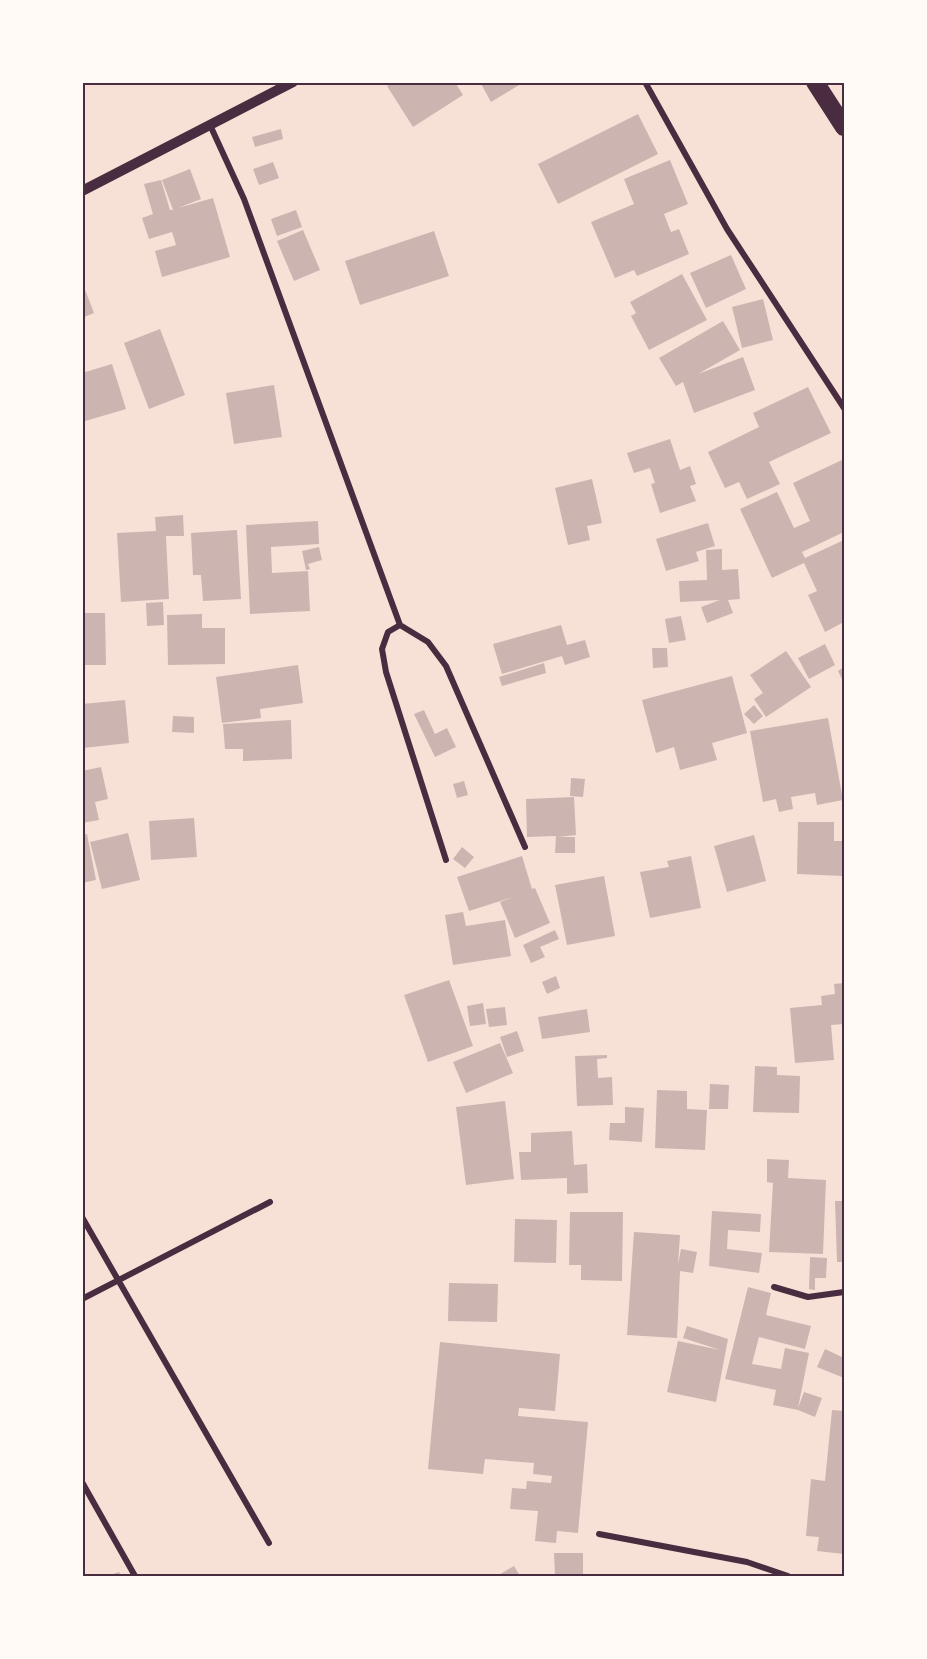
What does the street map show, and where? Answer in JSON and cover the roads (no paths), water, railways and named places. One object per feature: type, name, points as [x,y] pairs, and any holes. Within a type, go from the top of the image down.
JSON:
[{"type":"highway","points":[[815,82],[844,127]]},
{"type":"street","points":[[82,191],[293,82]]},
{"type":"street","points":[[645,82],[727,229],[844,408]]},
{"type":"street","points":[[210,125],[244,199],[400,625],[428,642],[446,666],[525,847]]},
{"type":"street","points":[[400,625],[388,632],[382,649],[386,672],[446,860]]},
{"type":"street","points":[[82,1299],[270,1202]]},
{"type":"street","points":[[82,1217],[269,1544]]},
{"type":"street","points":[[774,1287],[808,1297],[844,1292]]},
{"type":"street","points":[[82,1482],[135,1576]]},
{"type":"street","points":[[599,1534],[747,1562],[788,1576]]}]
